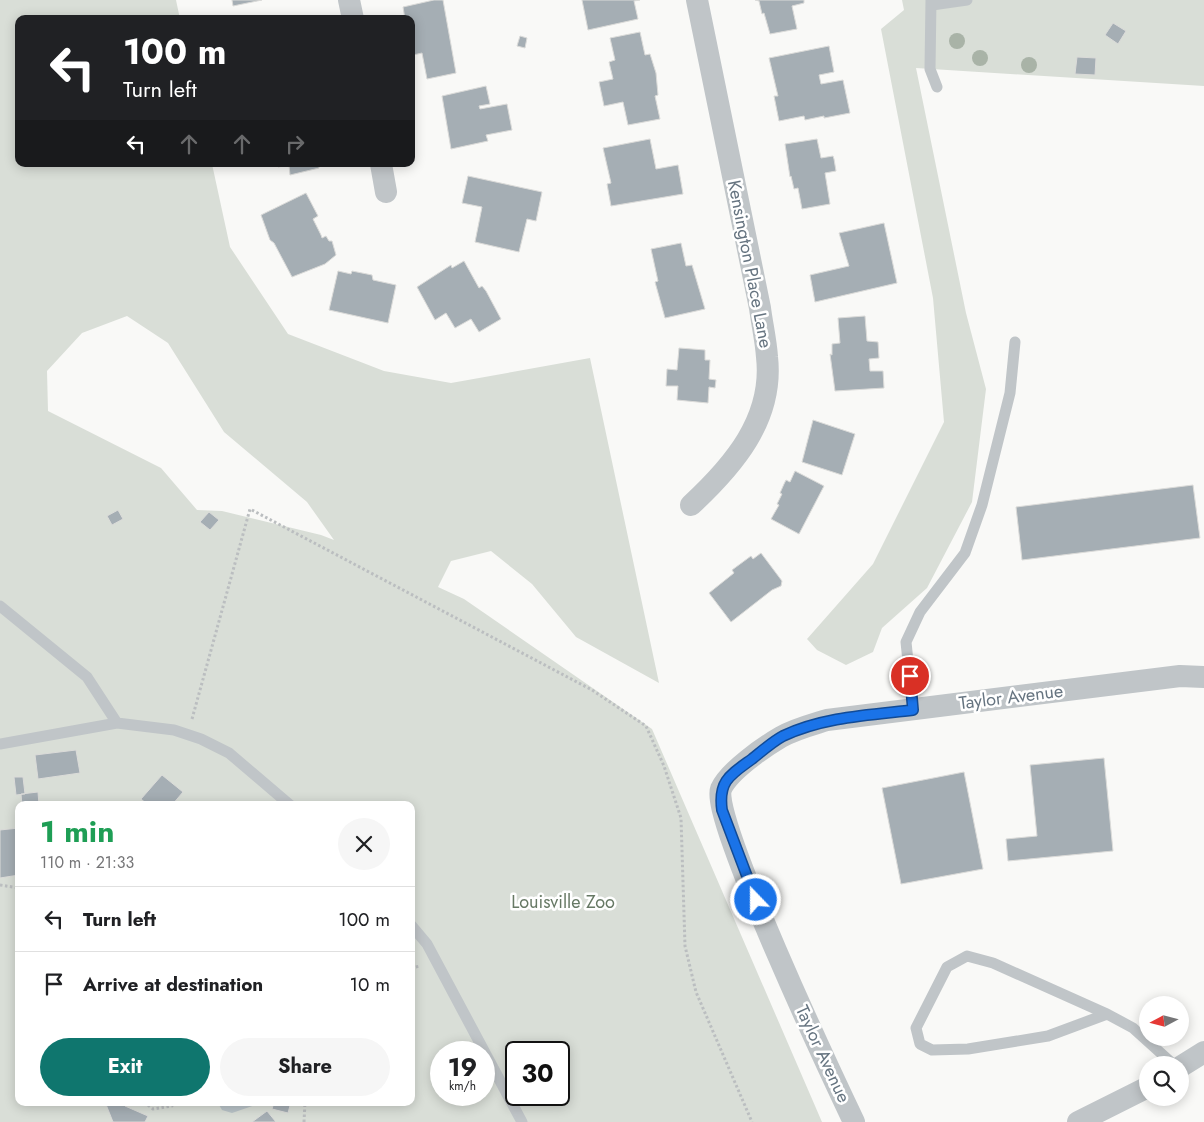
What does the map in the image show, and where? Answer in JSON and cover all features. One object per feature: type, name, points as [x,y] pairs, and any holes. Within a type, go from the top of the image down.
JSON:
[{"type":"street","points":[[349,0],[351,15]]},
{"type":"street","name":"Kensington Place Lane","points":[[691,505],[721,476],[742,450],[759,422],[766,393],[768,359],[758,298],[697,0]]},
{"type":"street","points":[[382,167],[386,192]]},
{"type":"street","name":"Taylor Avenue","points":[[854,1122],[826,1065],[782,966],[736,850],[722,810],[720,795],[731,774],[780,738],[804,727],[827,720],[1180,676],[1204,677]]},
{"type":"street","points":[[1189,1061],[1204,1052]]},
{"type":"street","points":[[1078,1122],[1139,1092]]},
{"type":"lane","points":[[937,87],[930,69],[932,3],[967,0]]},
{"type":"lane","points":[[913,710],[906,642],[920,612],[965,553],[982,505],[1010,393],[1015,342]]},
{"type":"lane","points":[[0,606],[88,677],[117,723]]},
{"type":"lane","points":[[0,744],[117,723],[148,725],[188,734],[229,753],[285,801]]},
{"type":"lane","points":[[415,930],[427,944],[522,1122]]},
{"type":"lane","points":[[1107,1014],[1048,1036],[968,1049],[932,1050],[920,1044],[916,1028],[947,967],[966,956],[993,963],[1107,1014],[1133,1028],[1164,1056]]},
{"type":"path","points":[[188,734],[250,509],[592,690],[646,726],[664,766],[682,818],[685,946],[696,992],[752,1122]]},
{"type":"path","points":[[0,885],[15,887]]},
{"type":"path","points":[[148,1106],[153,1110],[172,1106]]},
{"type":"path","points":[[304,1122],[305,1106]]},
{"type":"green space","name":"Louisville Zoo","points":[[0,0],[176,0],[179,15],[15,15],[15,167],[213,167],[230,247],[288,334],[384,371],[451,383],[590,358],[659,683],[576,637],[532,584],[491,551],[451,561],[438,587],[464,599],[652,729],[822,1122],[0,1122]],"holes":[[[127,316],[168,343],[224,432],[307,502],[334,540],[321,535],[222,511],[197,510],[161,468],[48,411],[47,371],[82,333]]]},
{"type":"green space","points":[[902,0],[1204,0],[1204,86],[916,68],[966,313],[986,389],[972,502],[927,588],[882,628],[873,652],[846,665],[817,650],[807,639],[873,564],[944,422],[933,298],[881,29],[904,10]]},
{"type":"shaded area","points":[[220,1106],[252,1106],[232,1113],[222,1110]]},
{"type":"building","points":[[232,0],[262,0],[233,6]]},
{"type":"building","points":[[434,0],[443,0],[456,73],[427,79],[422,53],[415,55],[415,15],[404,15],[403,7]]},
{"type":"building","points":[[582,0],[640,0],[634,1],[638,19],[588,30]]},
{"type":"building","points":[[755,0],[804,0],[804,3],[792,6],[797,29],[770,34],[759,1]]},
{"type":"building","points":[[1113,23],[1126,31],[1118,44],[1105,35]]},
{"type":"building","points":[[640,32],[645,55],[650,54],[656,73],[658,95],[655,96],[660,119],[628,125],[623,102],[604,106],[599,82],[613,79],[609,62],[615,60],[610,38]]},
{"type":"building","points":[[520,36],[527,38],[525,48],[517,46]]},
{"type":"building","points":[[829,46],[834,72],[819,75],[821,84],[843,80],[850,113],[805,120],[804,116],[779,121],[774,96],[778,96],[769,58]]},
{"type":"building","points":[[1077,57],[1096,58],[1095,75],[1075,74]]},
{"type":"building","points":[[486,86],[490,104],[479,106],[480,109],[507,104],[512,130],[486,135],[488,141],[451,149],[442,96]]},
{"type":"building","points":[[650,139],[656,169],[678,165],[683,194],[611,206],[607,184],[611,183],[603,148]]},
{"type":"building","points":[[817,139],[821,158],[833,156],[834,159],[836,171],[825,173],[830,204],[802,209],[798,188],[794,189],[790,177],[785,144]]},
{"type":"building","points":[[289,167],[319,167],[319,168],[290,175]]},
{"type":"building","points":[[468,176],[542,192],[536,221],[527,219],[519,252],[475,242],[482,207],[462,203]]},
{"type":"building","points":[[306,193],[318,216],[313,219],[322,238],[326,236],[329,241],[332,241],[336,255],[325,264],[292,277],[274,243],[270,240],[261,215]]},
{"type":"building","points":[[884,223],[897,283],[815,302],[810,275],[849,266],[839,233]]},
{"type":"building","points":[[681,243],[686,266],[692,265],[705,309],[665,318],[655,282],[658,281],[651,249]]},
{"type":"building","points":[[464,261],[479,288],[482,286],[486,291],[501,319],[479,332],[471,319],[455,328],[446,313],[435,320],[417,287],[451,265],[452,268]]},
{"type":"building","points":[[338,271],[351,274],[352,271],[372,275],[373,280],[396,285],[388,323],[329,310]]},
{"type":"building","points":[[865,316],[867,341],[878,342],[879,358],[869,359],[870,371],[883,371],[884,388],[835,391],[830,354],[832,355],[832,344],[840,343],[838,318]]},
{"type":"building","points":[[679,348],[705,350],[705,360],[710,360],[709,379],[716,380],[715,388],[709,387],[708,403],[677,400],[678,386],[666,386],[667,369],[677,370]]},
{"type":"building","points":[[813,420],[855,434],[842,475],[802,462]]},
{"type":"building","points":[[795,471],[824,486],[799,534],[771,519],[779,505],[777,504],[782,494],[780,493],[786,480],[790,482]]},
{"type":"building","points":[[1193,485],[1200,538],[1022,560],[1016,507]]},
{"type":"building","points":[[118,510],[123,519],[112,525],[107,516]]},
{"type":"building","points":[[209,512],[219,520],[210,530],[200,522]]},
{"type":"building","points":[[761,553],[782,581],[781,586],[772,590],[731,622],[709,593],[734,573],[732,570],[751,556],[753,559]]},
{"type":"building","points":[[76,750],[80,773],[38,779],[35,755]]},
{"type":"building","points":[[1104,758],[1113,851],[1008,861],[1006,839],[1037,836],[1030,765]]},
{"type":"building","points":[[964,772],[983,869],[901,884],[882,788]]},
{"type":"building","points":[[162,775],[183,792],[175,801],[143,801],[141,799]]},
{"type":"building","points":[[14,777],[23,777],[25,794],[16,795]]},
{"type":"building","points":[[38,792],[39,801],[22,801],[21,794]]},
{"type":"building","points":[[15,828],[15,876],[0,878],[0,830]]},
{"type":"building","points":[[107,1106],[125,1106],[148,1116],[145,1122],[113,1122]]},
{"type":"building","points":[[273,1106],[290,1106],[288,1113],[272,1109]]},
{"type":"building","points":[[267,1111],[276,1122],[252,1122]]},
{"type":"route","points":[[756,900],[722,810],[720,795],[731,774],[780,738],[804,727],[827,720],[913,710],[910,676]]}]
